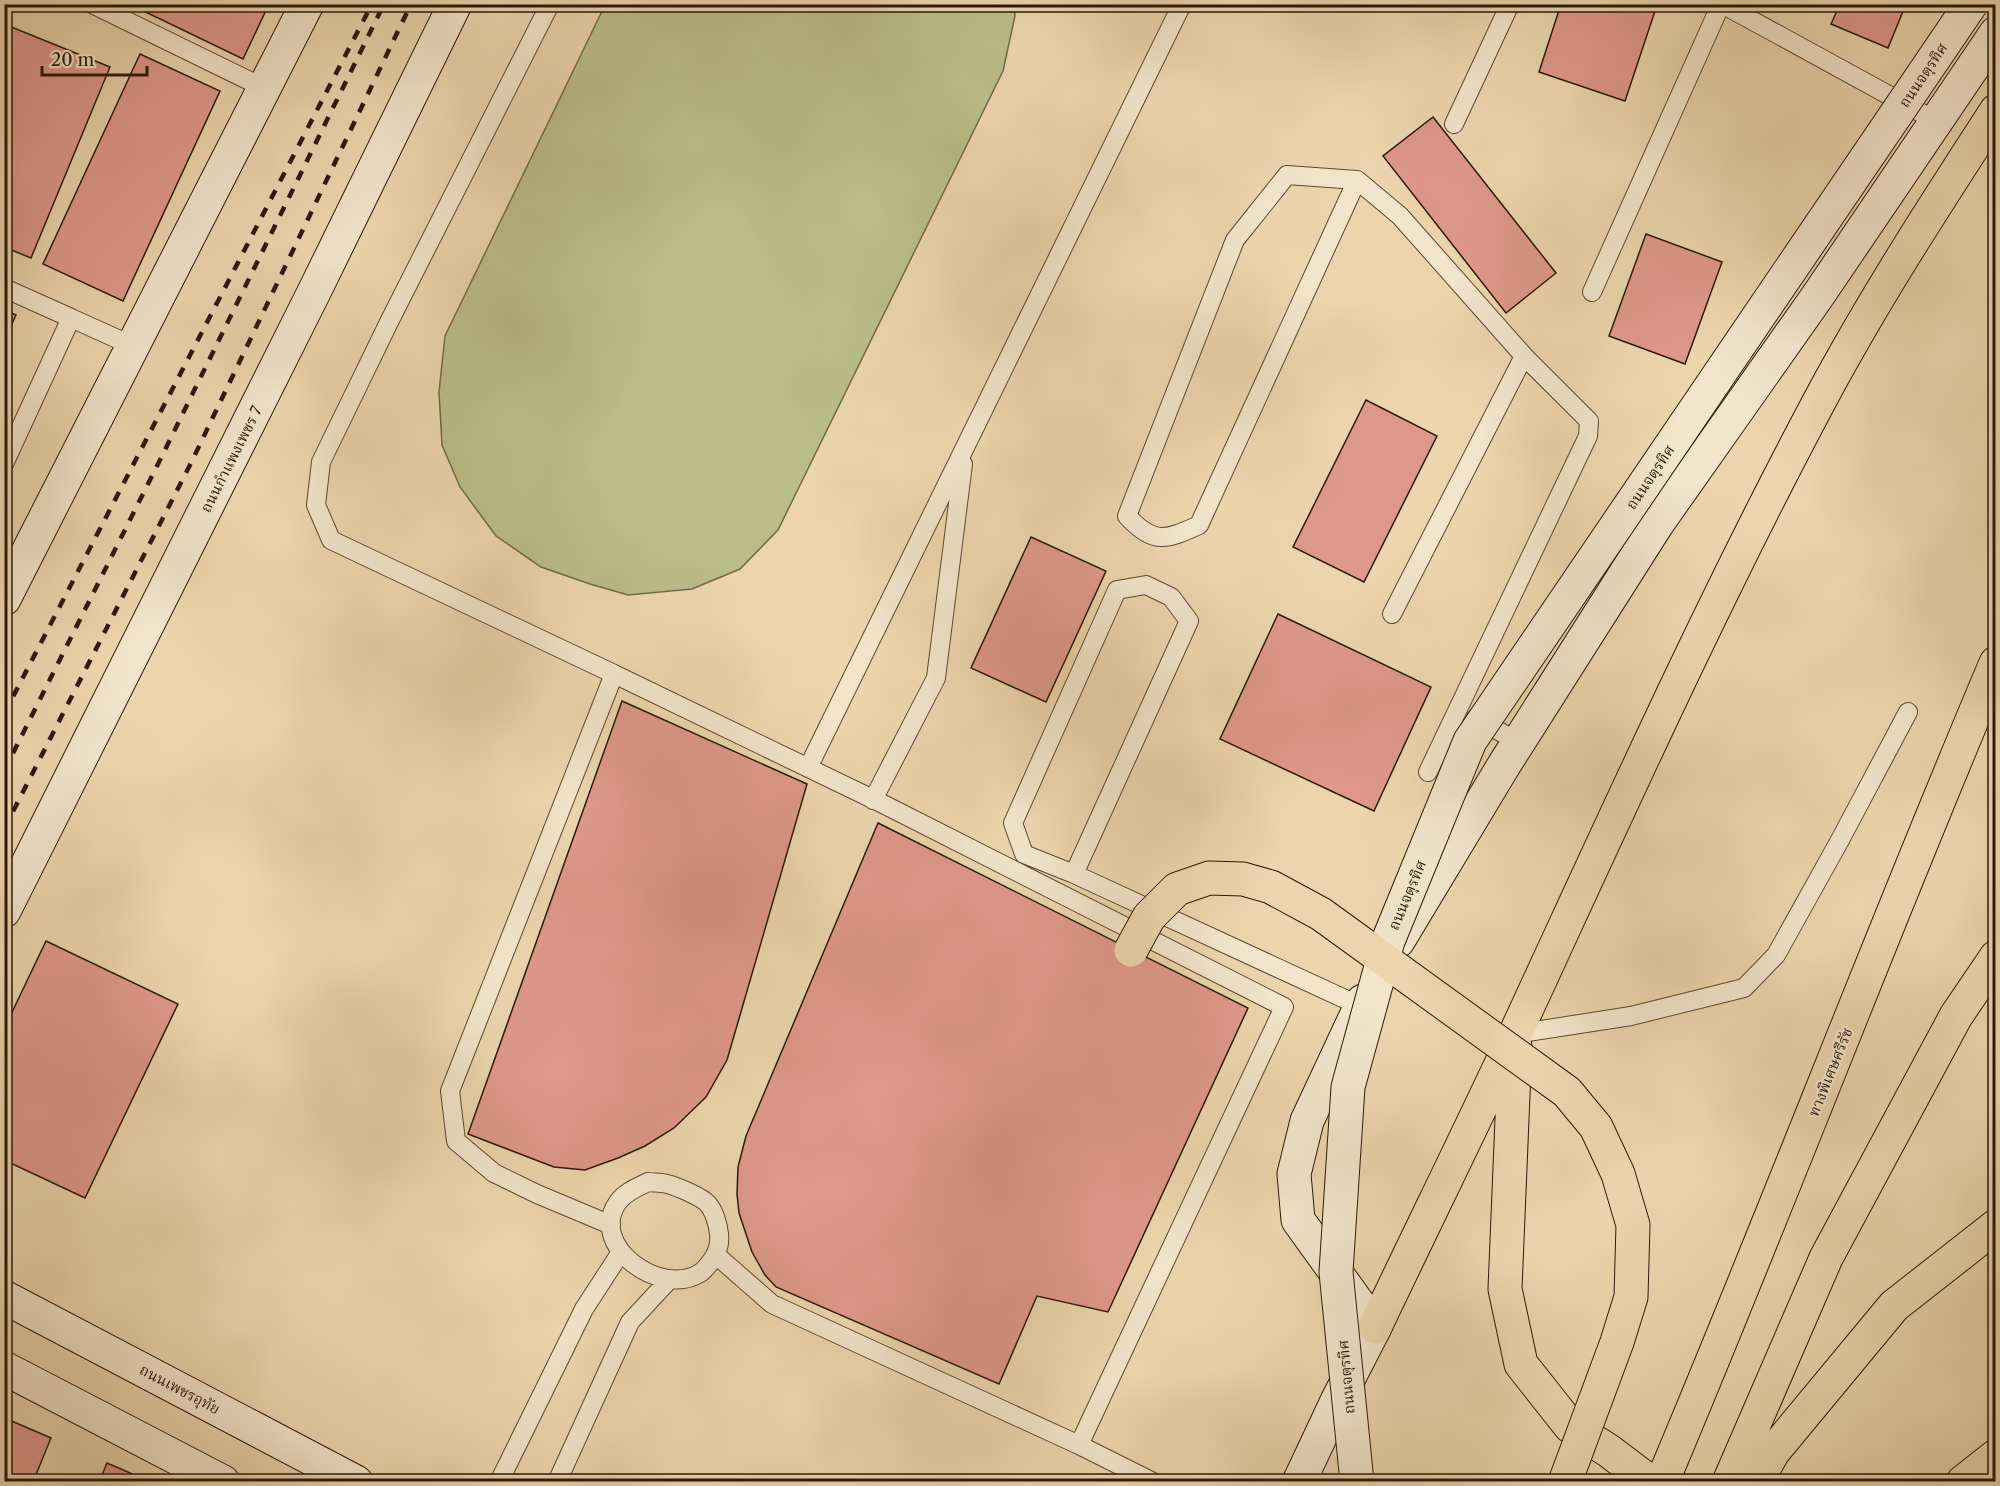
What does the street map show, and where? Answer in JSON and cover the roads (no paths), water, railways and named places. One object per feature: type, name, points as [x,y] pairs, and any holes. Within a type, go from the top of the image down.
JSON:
[{"type":"highway","points":[[1375,1327],[1751,533],[1823,395],[1920,228],[1995,111]]},
{"type":"highway","name":"ทางพิเศษศรีรัช","points":[[1662,1482],[1730,1322],[1995,663]]},
{"type":"highway","points":[[1131,950],[1149,917],[1177,889],[1209,878],[1243,879],[1271,887],[1320,914],[1567,1092],[1596,1127],[1618,1174],[1633,1225],[1631,1297],[1617,1342],[1565,1482]]},
{"type":"highway","points":[[1729,1482],[1826,1258],[1956,1016],[1995,957]]},
{"type":"highway","points":[[1515,1034],[1505,1289],[1521,1364],[1570,1426],[1650,1482]]},
{"type":"highway","points":[[1756,1482],[1773,1452],[1894,1306],[1995,1226]]},
{"type":"highway","points":[[1963,1482],[1995,1456]]},
{"type":"main road","points":[[4,599],[307,4]]},
{"type":"main road","name":"ถนนกำแพงเพชร 7","points":[[4,911],[315,290],[455,4]]},
{"type":"main road","name":"ถนนจตุรทิศ","points":[[1357,1482],[1336,1272],[1348,1087],[1388,940],[1470,741],[1971,4]]},
{"type":"main road","name":"ถนนจตุรทิศ","points":[[1375,1327],[1298,1220],[1294,1174],[1307,1120],[1360,1006],[1518,742],[1657,524],[1817,297],[1995,33]]},
{"type":"main road","name":"ถนนเพชรอุทัย","points":[[4,1297],[356,1482]]},
{"type":"main road","points":[[1299,1482],[1375,1327]]},
{"type":"main road","points":[[4,1368],[223,1482]]},
{"type":"lane","points":[[92,4],[264,88]]},
{"type":"lane","points":[[550,4],[321,462],[316,505],[331,540],[808,768],[1284,1007],[1079,1445]]},
{"type":"lane","points":[[808,768],[1182,4]]},
{"type":"lane","points":[[1454,124],[1510,4]]},
{"type":"lane","points":[[1592,292],[1721,4],[1936,121]]},
{"type":"lane","points":[[1358,180],[1200,525],[1170,538],[1142,532],[1127,516],[1235,240],[1287,175],[1358,180],[1400,216],[1524,356],[1589,421],[1588,436],[1428,772]]},
{"type":"lane","points":[[4,288],[133,346]]},
{"type":"lane","points":[[4,464],[70,318]]},
{"type":"lane","points":[[1392,614],[1524,356]]},
{"type":"lane","points":[[873,800],[936,678],[965,448]]},
{"type":"lane","points":[[1074,874],[1190,621],[1171,597],[1146,585],[1117,590],[1013,823],[1024,854],[1074,874],[1360,1006]]},
{"type":"lane","points":[[611,1225],[494,1173],[456,1142],[450,1090],[614,674]]},
{"type":"lane","points":[[1459,708],[1518,742]]},
{"type":"lane","points":[[1515,1034],[1631,1016],[1744,988],[1776,954],[1908,712]]},
{"type":"lane","points":[[648,1182],[666,1183],[707,1203],[718,1224],[720,1240],[716,1255],[702,1273],[686,1280],[669,1280],[653,1276],[634,1266],[621,1252],[610,1230],[618,1202],[631,1190],[648,1182]]},
{"type":"lane","points":[[499,1482],[584,1309],[621,1252]]},
{"type":"lane","points":[[716,1255],[772,1304],[1079,1445],[1153,1482]]},
{"type":"lane","points":[[557,1482],[630,1322],[669,1280]]},
{"type":"railway","points":[[4,714],[372,4]]},
{"type":"railway","points":[[4,771],[384,4]]},
{"type":"railway","points":[[4,829],[191,463],[411,4]]}]
